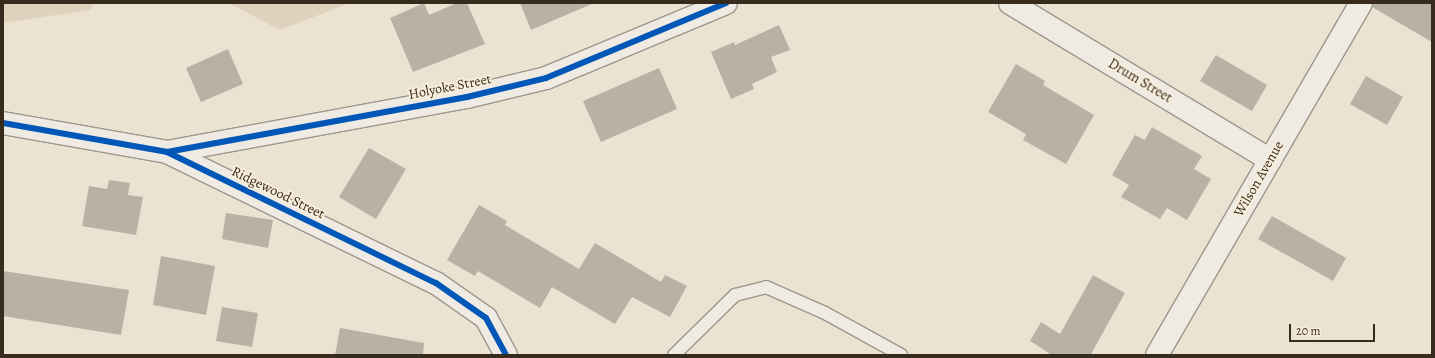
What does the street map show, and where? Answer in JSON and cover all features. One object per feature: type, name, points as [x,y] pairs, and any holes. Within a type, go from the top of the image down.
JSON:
[{"type":"street","name":"Holyoke Street","points":[[167,152],[467,97],[546,78],[726,3]]},
{"type":"street","name":"Drum Street","points":[[1010,3],[1270,160]]},
{"type":"street","name":"Wilson Avenue","points":[[1158,355],[1361,3]]},
{"type":"street","name":"Ridgewood Street","points":[[3,123],[167,152],[436,283],[486,318],[506,355]]},
{"type":"lane","points":[[674,355],[735,296],[766,287],[825,313],[901,355]]},
{"type":"shaded area","points":[[3,3],[94,3],[90,10],[3,23]]},
{"type":"shaded area","points":[[229,3],[350,3],[280,30]]},
{"type":"building","points":[[424,3],[429,15],[457,3],[467,3],[485,44],[413,72],[390,18]]},
{"type":"building","points":[[520,3],[594,3],[531,30]]},
{"type":"building","points":[[1373,3],[1432,3],[1432,42],[1372,7]]},
{"type":"building","points":[[779,25],[790,50],[771,57],[777,72],[752,84],[754,89],[731,99],[711,52],[734,42],[735,45]]},
{"type":"building","points":[[228,49],[243,84],[201,102],[186,68]]},
{"type":"building","points":[[1216,55],[1267,85],[1252,111],[1200,81]]},
{"type":"building","points":[[1016,64],[1045,81],[1043,85],[1094,115],[1066,164],[1023,140],[1026,134],[988,112]]},
{"type":"building","points":[[659,68],[677,109],[601,142],[583,101]]},
{"type":"building","points":[[1366,76],[1403,97],[1387,125],[1350,104]]},
{"type":"building","points":[[1152,127],[1202,156],[1194,169],[1211,179],[1187,220],[1167,208],[1160,219],[1121,197],[1129,185],[1112,175],[1135,135],[1145,140]]},
{"type":"building","points":[[369,148],[406,169],[376,219],[339,197]]},
{"type":"building","points":[[109,180],[130,183],[128,195],[143,197],[136,235],[82,226],[89,186],[107,189]]},
{"type":"building","points":[[479,205],[507,221],[505,225],[579,269],[595,243],[661,282],[665,275],[687,286],[670,317],[632,297],[615,324],[552,287],[540,308],[478,271],[475,276],[447,260]]},
{"type":"building","points":[[226,213],[273,220],[268,248],[222,239]]},
{"type":"building","points":[[1272,216],[1346,258],[1333,281],[1258,239]]},
{"type":"building","points":[[161,256],[215,266],[206,315],[153,305]]},
{"type":"building","points":[[3,271],[129,290],[121,335],[3,316]]},
{"type":"building","points":[[1093,275],[1125,293],[1091,354],[1093,355],[1048,355],[1049,353],[1030,341],[1041,322],[1060,334]]},
{"type":"building","points":[[222,307],[258,313],[252,347],[216,341]]},
{"type":"building","points":[[340,328],[424,343],[423,355],[335,355]]},
{"type":"cycle path","points":[[167,152],[467,97],[546,78],[726,3]]},
{"type":"cycle path","points":[[3,123],[167,152],[436,283],[486,318],[506,355]]}]
